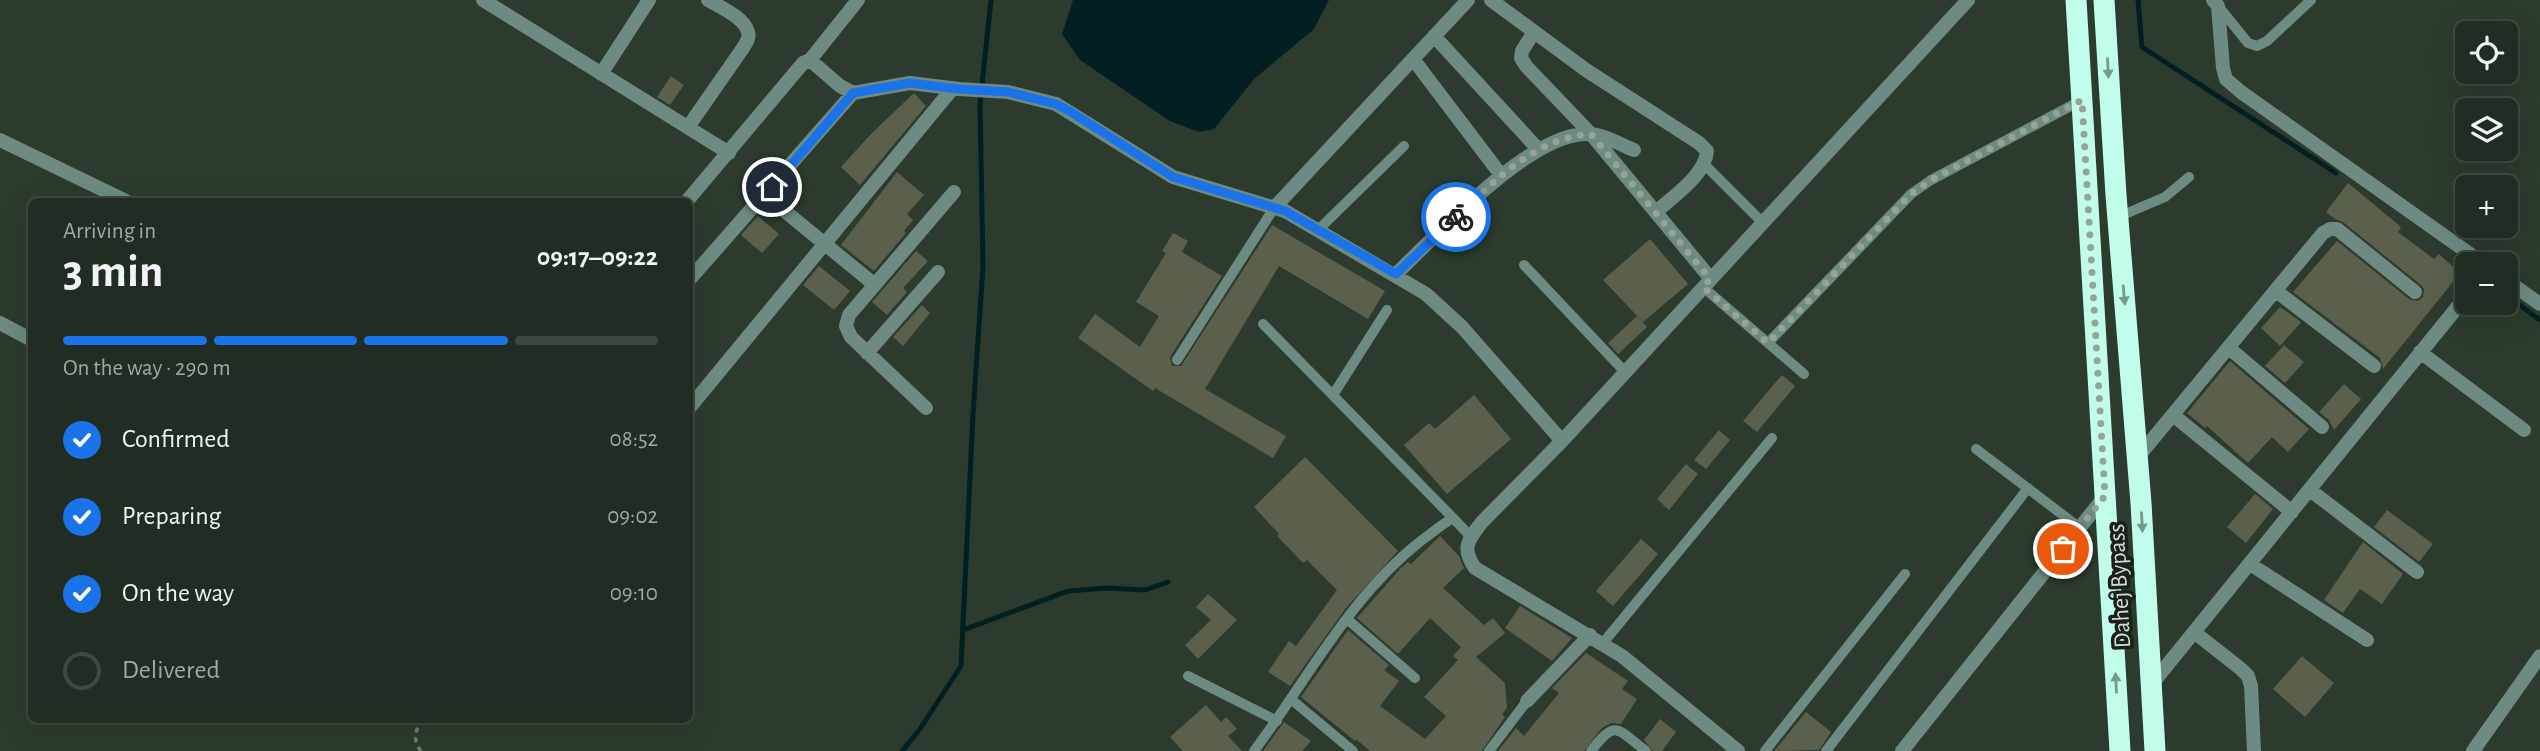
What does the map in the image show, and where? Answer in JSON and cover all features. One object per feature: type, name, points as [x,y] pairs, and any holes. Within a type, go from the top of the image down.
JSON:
[{"type":"highway","name":"Dahej Bypass","points":[[2076,0],[2120,751]]},
{"type":"highway","name":"Dahej Bypass","points":[[2104,0],[2155,751]]},
{"type":"street","points":[[482,0],[729,153]]},
{"type":"street","points":[[601,74],[649,0]]},
{"type":"street","points":[[688,127],[749,36],[742,23],[708,0]]},
{"type":"street","points":[[690,198],[803,64],[810,60],[858,0]]},
{"type":"street","points":[[1274,208],[1468,0]]},
{"type":"street","points":[[1490,0],[1586,70],[1699,143],[1707,151],[1704,164],[1656,212]]},
{"type":"street","points":[[1738,751],[1648,676],[1603,643],[1475,568],[1468,557],[1466,547],[1471,536],[1968,0]]},
{"type":"street","points":[[2216,3],[2222,68],[2226,79],[2467,252]]},
{"type":"street","points":[[1534,32],[1522,51],[1521,58],[1591,134],[1656,212],[1707,283]]},
{"type":"street","points":[[1434,36],[1538,149]]},
{"type":"street","points":[[1413,59],[1501,175]]},
{"type":"street","points":[[810,60],[840,86],[853,93],[910,83],[1008,92],[1056,104],[1173,177],[1274,208],[1318,230],[1426,294],[1462,327],[1562,440]]},
{"type":"street","points":[[693,403],[823,244],[956,89]]},
{"type":"street","points":[[693,276],[853,93]]},
{"type":"street","points":[[1396,274],[1501,175],[1538,149],[1571,135],[1591,134],[1634,150]]},
{"type":"street","points":[[0,140],[120,198]]},
{"type":"street","points":[[926,408],[850,337],[846,326],[849,315],[954,192]]},
{"type":"street","points":[[765,195],[875,285]]},
{"type":"street","points":[[2137,458],[2323,233],[2337,229],[2415,292]]},
{"type":"street","points":[[867,353],[938,272]]},
{"type":"street","points":[[2518,288],[2540,304]]},
{"type":"street","points":[[2276,291],[2374,366]]},
{"type":"street","points":[[2151,685],[2455,310]]},
{"type":"street","points":[[0,323],[28,338]]},
{"type":"street","points":[[2229,348],[2322,427]]},
{"type":"street","points":[[2420,352],[2524,430]]},
{"type":"street","points":[[2173,415],[2292,512]]},
{"type":"street","points":[[2310,490],[2417,572]]},
{"type":"street","points":[[1902,751],[2105,496]]},
{"type":"street","points":[[2250,564],[2367,640]]},
{"type":"street","points":[[2194,632],[2248,676],[2254,751]]},
{"type":"street","points":[[1527,701],[1590,635]]},
{"type":"street","points":[[2473,751],[2540,656]]},
{"type":"lane","points":[[2216,3],[2248,43],[2258,46],[2267,41],[2311,0]]},
{"type":"lane","points":[[1768,343],[1911,194],[1931,180],[2082,100]]},
{"type":"lane","points":[[1318,230],[1404,146]]},
{"type":"lane","points":[[1704,164],[1763,223]]},
{"type":"lane","points":[[2118,217],[2165,197],[2189,177]]},
{"type":"lane","points":[[1177,360],[1274,208]]},
{"type":"lane","points":[[1524,265],[1625,372]]},
{"type":"lane","points":[[1707,283],[1804,374]]},
{"type":"lane","points":[[1333,395],[1387,310]]},
{"type":"lane","points":[[1263,324],[1471,536]]},
{"type":"lane","points":[[1603,643],[1773,438]]},
{"type":"lane","points":[[1976,449],[2080,528]]},
{"type":"lane","points":[[1826,751],[2028,488]]},
{"type":"lane","points":[[1254,751],[1347,619],[1384,574],[1409,551],[1453,518]]},
{"type":"lane","points":[[1765,751],[1905,574]]},
{"type":"lane","points":[[1347,619],[1415,678]]},
{"type":"lane","points":[[1188,677],[1276,721]]},
{"type":"lane","points":[[1292,700],[1353,751]]},
{"type":"lane","points":[[1489,751],[1527,701]]},
{"type":"lane","points":[[1591,751],[1605,732],[1611,730],[1617,730],[1646,751]]},
{"type":"path","points":[[420,723],[415,731],[416,745],[421,751]]},
{"type":"water","points":[[1073,0],[1329,0],[1314,29],[1254,79],[1214,129],[1199,132],[1170,121],[1080,60],[1062,34]]},
{"type":"building","points":[[671,76],[684,85],[670,105],[657,97]]},
{"type":"building","points":[[914,93],[926,106],[860,185],[841,167]]},
{"type":"building","points":[[897,172],[924,195],[907,214],[913,220],[904,231],[906,233],[874,271],[841,245]]},
{"type":"building","points":[[2348,183],[2401,227],[2398,232],[2434,259],[2439,254],[2455,268],[2455,279],[2383,369],[2380,358],[2293,292],[2337,241],[2409,299],[2418,301],[2423,297],[2424,289],[2343,222],[2326,212]]},
{"type":"building","points":[[758,216],[779,234],[762,253],[741,235]]},
{"type":"building","points":[[1272,225],[1385,291],[1368,319],[1279,266],[1205,389],[1286,436],[1273,458],[1155,388],[1153,391],[1078,338],[1095,314],[1140,347],[1159,316],[1136,302],[1166,253],[1162,251],[1173,233],[1188,241],[1182,252],[1222,276],[1170,357],[1172,366],[1181,366]]},
{"type":"building","points":[[1650,239],[1688,284],[1643,322],[1603,280]]},
{"type":"building","points":[[916,251],[928,261],[903,288],[907,292],[887,315],[872,302]]},
{"type":"building","points":[[819,266],[850,291],[834,310],[803,285]]},
{"type":"building","points":[[922,305],[930,313],[903,346],[893,337]]},
{"type":"building","points":[[2280,307],[2301,322],[2280,346],[2261,328]]},
{"type":"building","points":[[1637,316],[1647,327],[1618,354],[1608,343]]},
{"type":"building","points":[[2284,345],[2304,362],[2285,383],[2265,366]]},
{"type":"building","points":[[2230,361],[2309,429],[2288,452],[2272,437],[2248,463],[2207,426],[2205,428],[2187,413]]},
{"type":"building","points":[[1782,375],[1795,386],[1757,432],[1743,421]]},
{"type":"building","points":[[2344,384],[2361,399],[2334,430],[2329,420],[2319,412]]},
{"type":"building","points":[[1474,395],[1511,439],[1447,494],[1404,445],[1429,423],[1435,429]]},
{"type":"building","points":[[1719,430],[1730,440],[1706,469],[1694,460]]},
{"type":"building","points":[[1305,457],[1398,551],[1346,608],[1290,686],[1268,672],[1289,641],[1296,646],[1337,590],[1307,560],[1303,563],[1254,507]]},
{"type":"building","points":[[1686,464],[1698,474],[1669,510],[1657,499]]},
{"type":"building","points":[[2255,494],[2273,509],[2246,543],[2227,527]]},
{"type":"building","points":[[2387,510],[2433,544],[2419,562],[2374,527]]},
{"type":"building","points":[[1440,536],[1459,556],[1464,568],[1443,588],[1484,625],[1493,618],[1505,633],[1476,657],[1505,683],[1507,708],[1502,714],[1505,717],[1482,751],[1370,751],[1301,697],[1348,630],[1389,665],[1384,670],[1399,681],[1380,706],[1425,739],[1446,716],[1424,697],[1458,660],[1453,656],[1461,647],[1430,618],[1398,654],[1357,618],[1401,568],[1408,562],[1411,564]]},
{"type":"building","points":[[1641,539],[1658,554],[1613,606],[1596,591]]},
{"type":"building","points":[[2363,542],[2403,574],[2382,604],[2360,589],[2343,613],[2324,600]]},
{"type":"building","points":[[1208,594],[1237,620],[1198,659],[1185,645],[1211,620],[1196,607]]},
{"type":"building","points":[[1520,606],[1572,638],[1552,661],[1505,628]]},
{"type":"building","points":[[1586,653],[1628,681],[1622,689],[1637,699],[1621,724],[1611,723],[1602,728],[1584,751],[1498,751],[1516,728],[1524,736],[1559,693],[1552,688]]},
{"type":"building","points":[[2302,656],[2334,683],[2305,717],[2273,689]]},
{"type":"building","points":[[1206,705],[1221,722],[1226,717],[1237,729],[1228,736],[1242,751],[1183,751],[1170,737]]},
{"type":"building","points":[[1806,712],[1831,732],[1819,750],[1774,751]]},
{"type":"building","points":[[1660,719],[1676,732],[1662,751],[1653,751],[1644,740]]},
{"type":"building","points":[[1284,722],[1311,741],[1302,751],[1263,751]]},
{"type":"waterway","points":[[902,751],[920,729],[961,666],[983,267],[980,104],[991,0]]},
{"type":"waterway","points":[[2138,0],[2142,47],[2336,173]]},
{"type":"waterway","points":[[2518,304],[2540,320]]},
{"type":"waterway","points":[[963,630],[1068,591],[1107,588],[1145,590],[1168,582]]},
{"type":"way so far","points":[[1456,217],[1501,175],[1542,147],[1571,135],[1591,134],[1710,279],[1703,287],[1768,343],[1911,194],[1931,180],[2082,100],[2105,496],[2063,549]]},
{"type":"route","points":[[772,187],[853,93],[910,83],[1008,92],[1056,104],[1173,177],[1285,211],[1396,274],[1456,217]]}]
